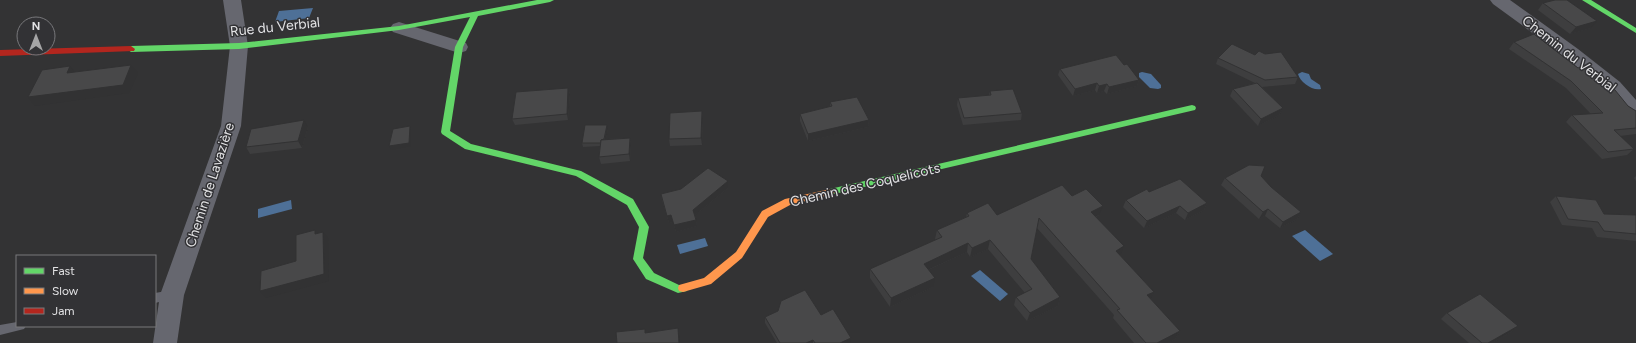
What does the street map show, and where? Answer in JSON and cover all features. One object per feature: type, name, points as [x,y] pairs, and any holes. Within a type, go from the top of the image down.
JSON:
[{"type":"street","name":"Chemin de Lavazière","points":[[165,343],[164,296],[231,126],[239,46],[232,0]]},
{"type":"street","name":"Rue du Verbial","points":[[0,53],[239,46],[399,28],[550,0]]},
{"type":"street","name":"Chemin du Verbial","points":[[1499,0],[1613,87],[1636,112]]},
{"type":"street","points":[[1586,0],[1636,31]]},
{"type":"street","name":"Chemin des Coquelicots","points":[[475,15],[459,47],[445,132],[468,148],[578,173],[630,202],[644,227],[638,259],[650,276],[678,289],[707,281],[739,255],[765,214],[788,202],[1192,108]]},
{"type":"street","points":[[399,28],[459,47]]},
{"type":"lane","points":[[0,330],[16,327]]},
{"type":"water","points":[[313,8],[309,18],[275,22],[279,11]]},
{"type":"water","points":[[1142,72],[1151,74],[1161,85],[1161,88],[1150,88],[1139,77],[1139,73]]},
{"type":"water","points":[[1302,72],[1309,74],[1311,79],[1320,85],[1321,89],[1314,89],[1304,83],[1298,74]]},
{"type":"water","points":[[291,200],[292,209],[258,218],[258,209]]},
{"type":"water","points":[[1305,230],[1333,254],[1320,261],[1292,236]]},
{"type":"water","points":[[705,238],[708,246],[680,254],[677,245]]},
{"type":"water","points":[[980,270],[1008,294],[1000,301],[971,276]]},
{"type":"building","points":[[1555,0],[1567,0],[1597,21],[1576,27],[1543,3]]},
{"type":"building","points":[[1534,34],[1578,68],[1583,66],[1615,90],[1628,106],[1636,111],[1636,128],[1614,130],[1634,149],[1608,152],[1572,115],[1603,113],[1571,81],[1514,42]]},
{"type":"building","points":[[1232,44],[1255,55],[1259,51],[1265,54],[1281,52],[1298,77],[1265,80],[1218,58]]},
{"type":"building","points":[[1116,55],[1124,65],[1127,64],[1139,80],[1109,87],[1107,84],[1099,86],[1097,83],[1075,89],[1060,69]]},
{"type":"building","points":[[131,65],[123,85],[28,97],[42,70],[70,66],[67,73]]},
{"type":"building","points":[[1257,83],[1283,108],[1261,119],[1233,89]]},
{"type":"building","points":[[568,88],[567,114],[512,119],[516,92]]},
{"type":"building","points":[[1013,89],[1022,113],[964,118],[958,98],[991,95],[990,91]]},
{"type":"building","points":[[857,97],[869,120],[808,134],[800,114],[832,106],[830,102]]},
{"type":"building","points":[[702,111],[701,138],[669,139],[670,113]]},
{"type":"building","points":[[304,120],[298,141],[246,147],[251,129]]},
{"type":"building","points":[[585,125],[607,125],[604,139],[601,140],[601,143],[582,143]]},
{"type":"building","points":[[410,126],[409,143],[389,146],[393,129]]},
{"type":"building","points":[[630,138],[629,154],[599,157],[601,140]]},
{"type":"building","points":[[1249,165],[1265,166],[1261,176],[1271,187],[1301,212],[1283,222],[1268,209],[1263,212],[1225,178]]},
{"type":"building","points":[[708,168],[728,181],[693,210],[696,220],[674,225],[671,215],[667,216],[661,194],[681,189]]},
{"type":"building","points":[[1180,179],[1207,203],[1188,213],[1180,206],[1147,221],[1126,200],[1147,189],[1149,192]]},
{"type":"building","points":[[1062,185],[1072,196],[1086,189],[1103,206],[1091,212],[1124,246],[1116,251],[1154,292],[1147,295],[1180,331],[1157,343],[1146,343],[1117,310],[1120,309],[1039,218],[1031,259],[1060,297],[1030,313],[1016,297],[1032,289],[990,240],[972,248],[968,243],[924,264],[935,278],[891,298],[870,269],[942,237],[937,230],[969,216],[967,213],[988,203],[997,215]]},
{"type":"building","points":[[1556,196],[1596,200],[1604,214],[1636,215],[1636,234],[1604,231],[1598,222],[1568,219]]},
{"type":"building","points":[[315,230],[315,234],[323,232],[324,274],[260,291],[261,271],[296,261],[296,235]]},
{"type":"building","points":[[805,290],[821,315],[833,309],[851,338],[840,343],[815,343],[813,340],[806,343],[780,343],[765,317],[778,311],[781,301]]},
{"type":"building","points":[[1480,294],[1518,326],[1488,343],[1482,343],[1447,313]]},
{"type":"building","points":[[678,328],[679,343],[617,343],[616,332],[645,329],[645,333]]},
{"type":"traffic: fast","points":[[131,49],[239,46],[399,28],[550,0]]},
{"type":"traffic: fast","points":[[1586,0],[1636,31]]},
{"type":"traffic: fast","points":[[475,15],[459,47],[445,132],[468,147],[578,173],[630,202],[644,227],[638,259],[650,276],[678,289],[683,288]]},
{"type":"traffic: fast","points":[[830,192],[1192,108]]},
{"type":"traffic: slow","points":[[683,288],[707,281],[739,255],[765,214],[788,202],[830,192]]},
{"type":"traffic: jam","points":[[0,53],[131,49]]}]
